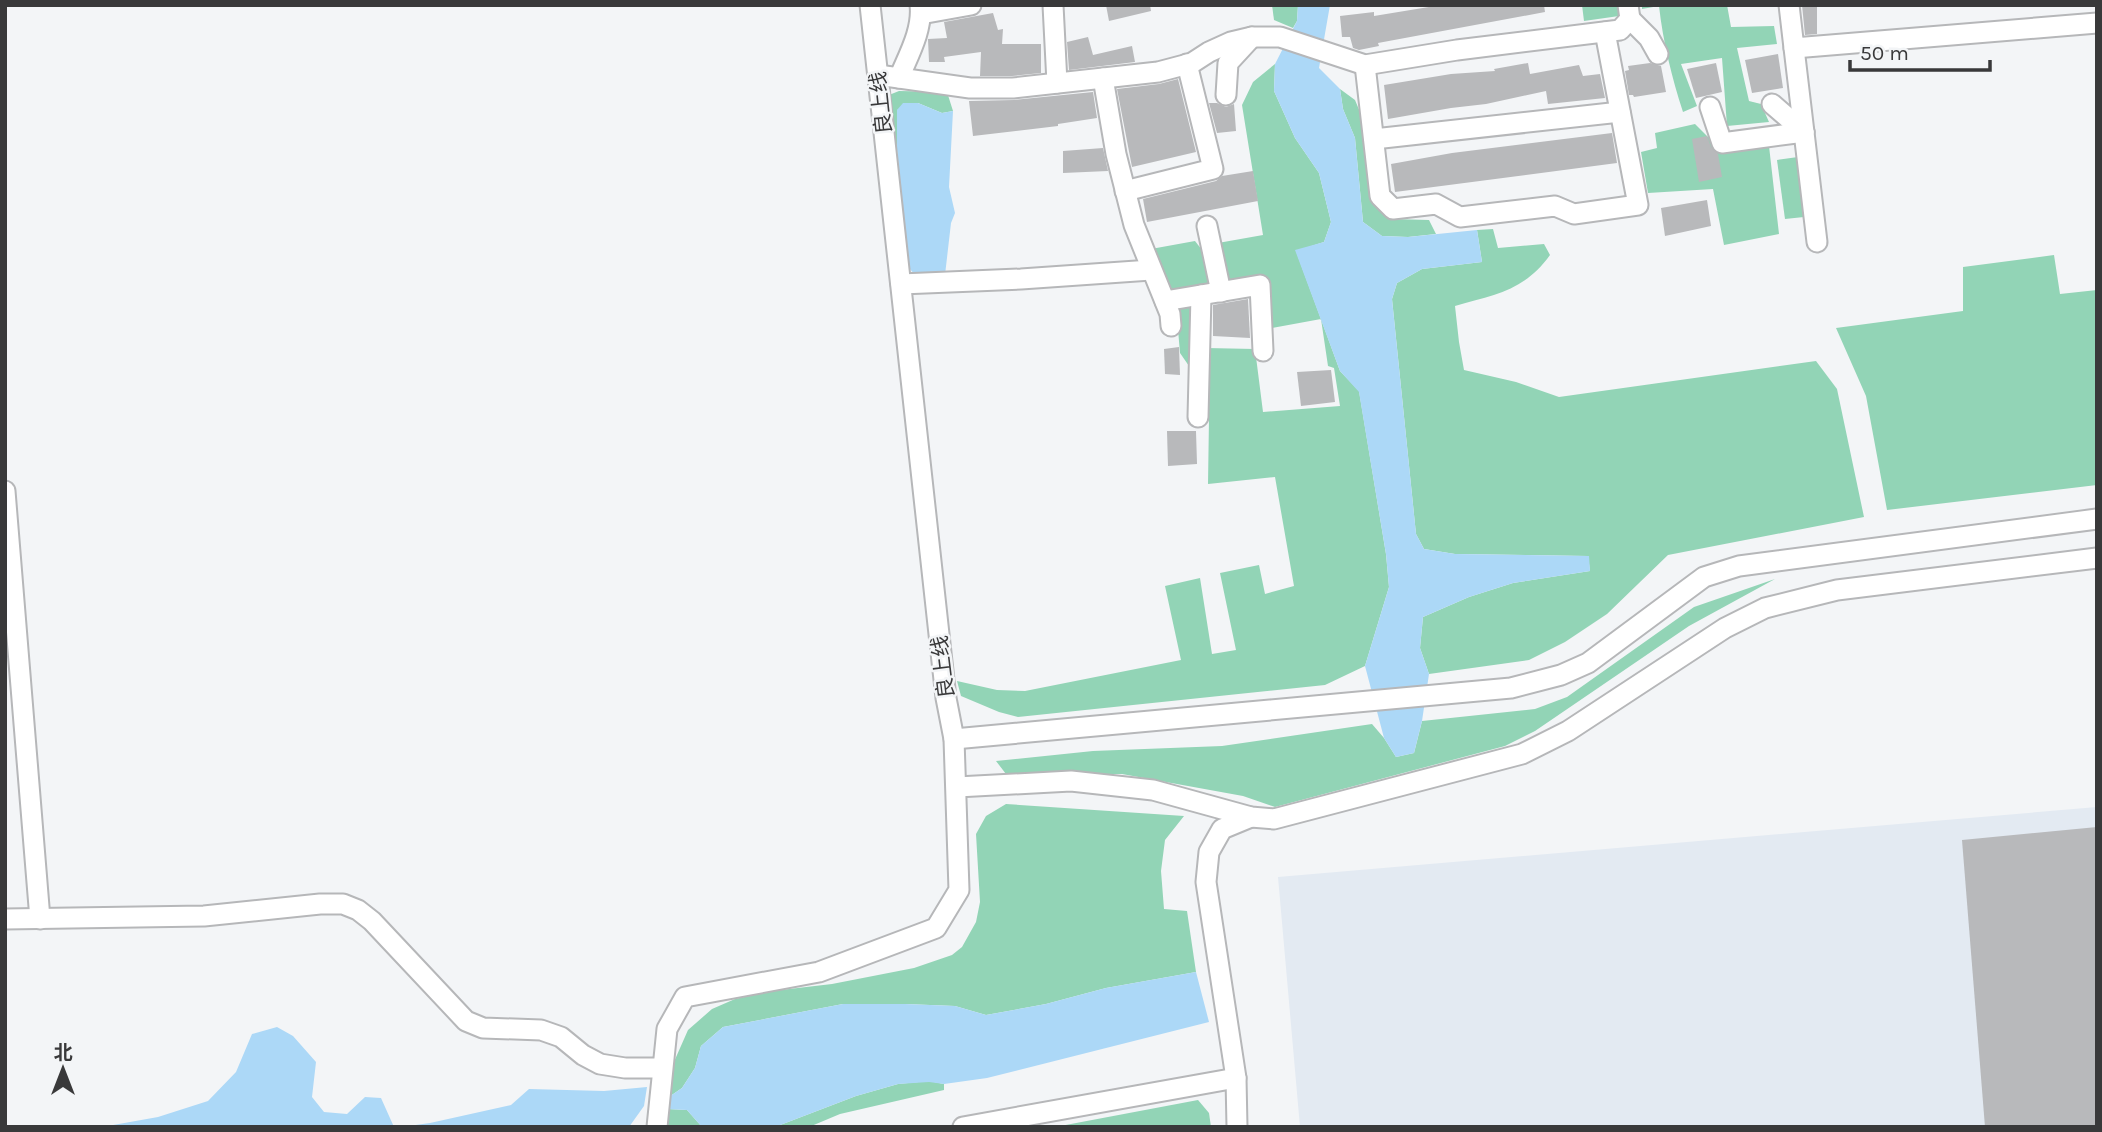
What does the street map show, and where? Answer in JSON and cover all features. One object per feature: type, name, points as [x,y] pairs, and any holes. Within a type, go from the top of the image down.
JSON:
[{"type":"street","name":"良上线","points":[[657,1127],[667,1029],[685,997],[820,972],[936,928],[959,891],[954,739],[946,698],[870,5]]},
{"type":"street","points":[[899,78],[917,32],[920,10],[971,5]]},
{"type":"street","points":[[1054,5],[1057,83]]},
{"type":"street","points":[[1789,5],[1816,242]]},
{"type":"street","points":[[878,75],[970,88],[1013,88],[1158,72],[1186,64],[1231,42],[1252,37],[1280,37],[1365,65],[1457,50],[1620,30],[1629,12],[1658,54]]},
{"type":"street","points":[[1794,48],[2097,23]]},
{"type":"street","points":[[1365,65],[1380,196],[1393,209],[1436,204],[1460,217],[1555,206],[1574,214],[1638,205],[1605,32]]},
{"type":"street","points":[[1226,95],[1228,62],[1252,37]]},
{"type":"street","points":[[1125,191],[1213,169],[1186,64]]},
{"type":"street","points":[[1103,78],[1116,154],[1134,225],[1170,314],[1171,326]]},
{"type":"street","points":[[1772,104],[1804,132]]},
{"type":"street","points":[[1710,107],[1722,143],[1804,132]]},
{"type":"street","points":[[1374,139],[1620,112]]},
{"type":"street","points":[[1207,226],[1221,292]]},
{"type":"street","points":[[901,284],[1151,270]]},
{"type":"street","points":[[1165,301],[1260,285],[1263,351]]},
{"type":"street","points":[[1198,417],[1201,295]]},
{"type":"street","points":[[5,491],[40,919]]},
{"type":"street","points":[[954,739],[1511,688],[1560,675],[1587,663],[1704,577],[1739,566],[2097,519]]},
{"type":"street","points":[[957,787],[1071,781],[1153,790],[1251,817],[1274,819],[1522,754],[1567,731],[1725,628],[1765,608],[1837,590],[2097,558]]},
{"type":"street","points":[[1237,1127],[1236,1078],[1206,882],[1209,852],[1222,829],[1251,817]]},
{"type":"street","points":[[5,919],[204,916],[343,904],[358,910],[372,921],[466,1021],[483,1028],[541,1030],[561,1037],[583,1055],[600,1064],[625,1068],[662,1068]]},
{"type":"street","points":[[963,1127],[1236,1078]]},
{"type":"shaded area","points":[[2097,807],[2097,1127],[1300,1127],[1278,877]]},
{"type":"green space","points":[[1272,5],[1298,5],[1297,21],[1293,28],[1274,20]]},
{"type":"green space","points":[[1582,5],[1617,5],[1619,16],[1584,21]]},
{"type":"green space","points":[[1642,5],[1727,5],[1731,27],[1774,26],[1777,44],[1737,48],[1749,101],[1761,104],[1769,122],[1727,126],[1722,58],[1681,64],[1697,106],[1683,112],[1668,60],[1659,6],[1642,9]]},
{"type":"green space","points":[[1275,64],[1274,91],[1295,138],[1319,173],[1331,222],[1324,242],[1296,251],[1321,319],[1272,328],[1269,280],[1229,286],[1218,243],[1263,235],[1242,105],[1253,82]]},
{"type":"green space","points":[[1340,89],[1355,100],[1360,112],[1374,199],[1381,212],[1392,219],[1429,220],[1436,234],[1382,236],[1363,222],[1355,138],[1343,109]]},
{"type":"green space","points":[[899,91],[947,92],[953,111],[942,113],[918,103],[897,110],[897,150],[889,95]]},
{"type":"green space","points":[[1695,124],[1723,152],[1769,146],[1779,234],[1724,245],[1713,189],[1648,193],[1641,152],[1657,148],[1655,133]]},
{"type":"green space","points":[[1798,157],[1804,217],[1785,219],[1777,160]]},
{"type":"green space","points":[[1493,229],[1498,248],[1544,244],[1550,255],[1530,276],[1508,290],[1455,306],[1464,370],[1516,382],[1559,397],[1816,361],[1837,389],[1864,517],[1668,555],[1607,614],[1565,642],[1529,660],[1429,674],[1420,648],[1423,617],[1469,597],[1513,583],[1590,571],[1588,556],[1455,554],[1424,549],[1416,534],[1392,299],[1397,283],[1422,269],[1482,262],[1477,230]]},
{"type":"green space","points":[[1195,241],[1202,250],[1210,286],[1168,296],[1151,249]]},
{"type":"green space","points":[[2054,255],[2060,294],[2097,290],[2097,485],[1887,510],[1866,396],[1836,328],[1963,311],[1963,267]]},
{"type":"green space","points":[[1195,304],[1198,417],[1189,419],[1189,366],[1180,353],[1176,306]]},
{"type":"green space","points":[[1321,319],[1340,371],[1359,391],[1386,554],[1389,587],[1365,666],[1325,685],[1018,717],[961,696],[957,681],[997,690],[1025,691],[1181,660],[1165,586],[1200,578],[1212,654],[1236,650],[1220,573],[1259,565],[1265,594],[1294,586],[1275,477],[1208,484],[1206,348],[1255,349],[1263,412],[1340,406],[1334,368],[1328,366]]},
{"type":"green space","points":[[1775,579],[1689,626],[1535,731],[1505,746],[1275,807],[1243,796],[1122,774],[1006,774],[996,761],[1093,751],[1222,746],[1372,724],[1396,757],[1414,753],[1422,721],[1535,709],[1567,697],[1694,607]]},
{"type":"green space","points":[[1006,804],[1184,816],[1165,840],[1161,871],[1164,909],[1187,911],[1196,972],[1106,988],[1046,1004],[986,1015],[955,1006],[843,1004],[723,1027],[701,1046],[695,1068],[682,1088],[666,1099],[673,1064],[688,1030],[712,1009],[735,999],[772,991],[832,984],[914,968],[952,955],[962,947],[976,922],[980,902],[976,834],[986,816]]},
{"type":"green space","points":[[929,1081],[944,1084],[944,1090],[840,1114],[809,1127],[775,1127],[856,1096],[898,1084]]},
{"type":"green space","points":[[1198,1100],[1209,1113],[1211,1127],[1055,1127]]},
{"type":"green space","points":[[667,1109],[687,1110],[702,1127],[666,1127]]},
{"type":"water","points":[[1298,5],[1330,5],[1319,68],[1340,89],[1343,109],[1355,138],[1363,222],[1382,236],[1408,237],[1477,230],[1482,262],[1422,269],[1397,283],[1392,299],[1416,534],[1424,549],[1455,554],[1589,556],[1590,571],[1513,583],[1469,597],[1423,617],[1420,648],[1429,674],[1422,721],[1414,753],[1396,757],[1384,738],[1365,666],[1389,587],[1359,392],[1340,371],[1295,250],[1324,242],[1331,222],[1319,173],[1295,138],[1274,91],[1275,64],[1297,21]]},
{"type":"water","points":[[903,103],[918,103],[942,113],[953,111],[949,187],[955,213],[951,223],[945,275],[916,276],[909,268],[897,150],[897,110]]},
{"type":"water","points":[[1196,972],[1209,1022],[987,1078],[944,1084],[898,1084],[856,1096],[775,1127],[702,1127],[687,1110],[667,1109],[666,1099],[682,1088],[695,1068],[701,1046],[723,1027],[843,1004],[955,1006],[986,1015],[1046,1004],[1106,988]]},
{"type":"water","points":[[277,1027],[293,1036],[316,1062],[312,1097],[324,1112],[347,1114],[365,1097],[381,1098],[394,1127],[102,1127],[158,1117],[208,1101],[236,1072],[252,1034]]},
{"type":"water","points":[[647,1087],[644,1106],[629,1127],[401,1127],[511,1105],[529,1089],[604,1091]]},
{"type":"building","points":[[1106,5],[1150,5],[1151,11],[1109,21]]},
{"type":"building","points":[[1441,5],[1544,5],[1545,12],[1378,43],[1379,46],[1359,50],[1353,48],[1350,37],[1342,37],[1340,16],[1374,12],[1374,16]]},
{"type":"building","points":[[1802,5],[1817,5],[1817,34],[1805,35]]},
{"type":"building","points":[[993,13],[998,30],[1003,29],[1002,44],[1041,44],[1041,73],[980,76],[981,52],[944,57],[945,62],[929,62],[928,39],[947,38],[944,22]]},
{"type":"building","points":[[1088,37],[1093,55],[1132,46],[1135,62],[1069,70],[1067,42]]},
{"type":"building","points":[[1778,54],[1783,88],[1752,93],[1745,60]]},
{"type":"building","points":[[1528,63],[1530,74],[1579,65],[1583,76],[1600,74],[1605,98],[1548,104],[1546,91],[1486,104],[1388,119],[1384,85],[1451,74],[1495,71],[1494,69]]},
{"type":"building","points":[[1650,63],[1661,66],[1666,92],[1634,97],[1629,95],[1625,71],[1629,70],[1628,66]]},
{"type":"building","points":[[1716,63],[1722,92],[1696,98],[1687,69]]},
{"type":"building","points":[[1178,79],[1196,152],[1132,167],[1117,89]]},
{"type":"building","points":[[1093,92],[1097,118],[1058,126],[973,136],[969,101],[1014,100]]},
{"type":"building","points":[[1209,103],[1226,107],[1234,104],[1236,131],[1217,133]]},
{"type":"building","points":[[1612,133],[1617,163],[1395,192],[1391,164],[1452,153]]},
{"type":"building","points":[[1707,136],[1711,147],[1718,154],[1722,177],[1699,182],[1692,139]]},
{"type":"building","points":[[1103,148],[1108,171],[1063,173],[1063,151]]},
{"type":"building","points":[[1253,171],[1258,201],[1147,222],[1143,199],[1216,181],[1222,176]]},
{"type":"building","points":[[1707,200],[1711,226],[1665,236],[1661,208]]},
{"type":"building","points":[[1248,299],[1250,338],[1213,336],[1213,305]]},
{"type":"building","points":[[1179,347],[1180,375],[1165,374],[1164,349]]},
{"type":"building","points":[[1331,370],[1335,402],[1301,406],[1297,372]]},
{"type":"building","points":[[1167,431],[1196,431],[1197,464],[1168,466]]},
{"type":"building","points":[[2097,827],[2097,1127],[1985,1127],[1962,840]]}]
